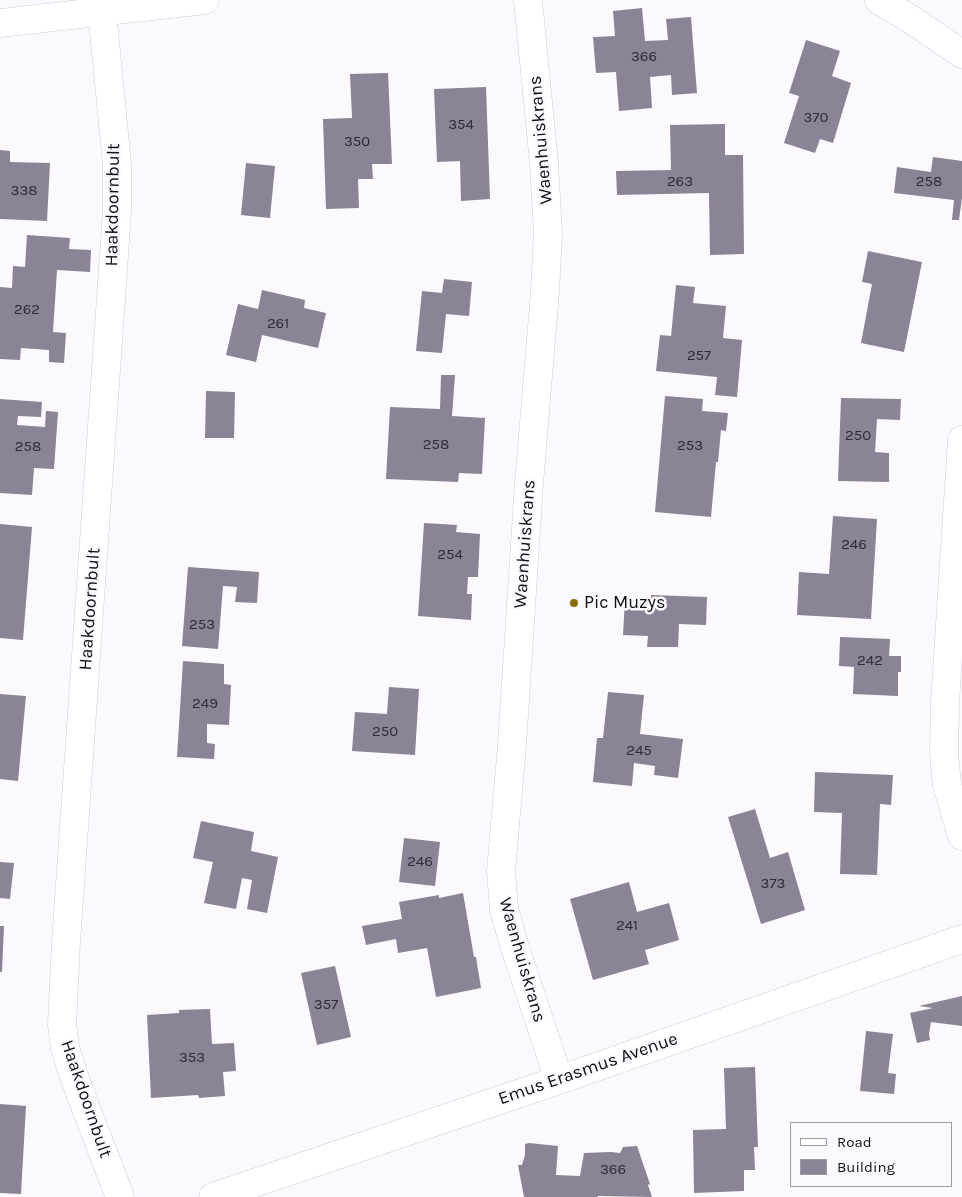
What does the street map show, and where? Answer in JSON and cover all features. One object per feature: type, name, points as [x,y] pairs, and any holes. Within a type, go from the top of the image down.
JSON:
[{"type":"street","points":[[0,23],[205,0]]},
{"type":"street","name":"Waenhuiskrans","points":[[528,0],[544,163],[548,233],[512,745],[500,871],[504,909],[514,945],[559,1080]]},
{"type":"street","points":[[879,0],[962,54]]},
{"type":"street","name":"Haakdoornbult","points":[[102,11],[116,164],[117,212],[66,932],[62,1025],[65,1047],[73,1073],[120,1197]]},
{"type":"street","points":[[962,440],[945,703],[944,754],[947,785],[962,836]]},
{"type":"street","name":"Emus Erasmus Avenue","points":[[213,1197],[559,1080],[962,939]]},
{"type":"building","points":[[642,8],[645,41],[668,40],[666,19],[691,17],[697,93],[672,95],[671,75],[650,77],[652,108],[619,111],[616,72],[596,73],[593,37],[615,36],[613,11]]},
{"type":"building","points":[[806,40],[840,51],[832,76],[851,83],[833,143],[820,139],[815,153],[784,143],[799,96],[789,93]]},
{"type":"building","points":[[388,73],[392,164],[372,164],[373,179],[358,179],[359,208],[326,209],[323,119],[352,118],[350,74]]},
{"type":"building","points":[[486,87],[490,199],[461,201],[460,161],[437,162],[434,89]]},
{"type":"building","points":[[725,124],[725,155],[743,155],[744,254],[710,255],[709,193],[617,195],[616,171],[671,170],[670,125]]},
{"type":"building","points":[[0,150],[10,151],[10,162],[50,163],[47,221],[0,219]]},
{"type":"building","points":[[933,157],[962,161],[962,198],[959,220],[952,220],[954,200],[894,193],[897,167],[931,172]]},
{"type":"building","points":[[246,163],[275,166],[270,218],[241,215]]},
{"type":"building","points":[[27,235],[70,238],[69,249],[91,250],[90,272],[57,270],[53,332],[66,333],[64,363],[49,362],[49,350],[21,348],[20,360],[0,359],[0,287],[12,288],[13,266],[25,267]]},
{"type":"building","points":[[868,251],[922,262],[904,352],[861,343],[872,284],[862,282]]},
{"type":"building","points":[[444,279],[472,282],[469,316],[446,314],[442,353],[416,351],[422,291],[442,293]]},
{"type":"building","points":[[676,285],[695,287],[693,303],[726,306],[723,338],[742,340],[737,397],[715,395],[717,377],[656,371],[660,335],[671,336]]},
{"type":"building","points":[[262,290],[305,300],[304,308],[326,313],[318,348],[262,335],[256,362],[226,355],[238,304],[258,309]]},
{"type":"building","points":[[441,375],[455,375],[452,416],[485,418],[482,474],[459,473],[458,482],[386,479],[390,407],[440,409]]},
{"type":"building","points":[[206,391],[235,392],[234,438],[205,438]]},
{"type":"building","points":[[665,396],[703,399],[702,411],[728,413],[726,431],[721,430],[711,517],[655,512]]},
{"type":"building","points":[[841,398],[901,399],[900,420],[877,419],[875,452],[889,453],[889,482],[838,481]]},
{"type":"building","points":[[0,399],[42,402],[41,417],[18,416],[17,425],[45,427],[46,411],[58,412],[54,469],[34,468],[32,495],[0,493]]},
{"type":"building","points":[[833,516],[877,519],[871,619],[797,615],[799,572],[829,574]]},
{"type":"building","points":[[424,523],[457,525],[456,532],[480,534],[478,577],[468,577],[467,594],[472,594],[471,620],[418,616]]},
{"type":"building","points":[[0,524],[32,527],[23,640],[0,638]]},
{"type":"building","points":[[188,567],[259,572],[257,603],[235,602],[237,587],[223,586],[218,649],[182,646]]},
{"type":"building","points":[[651,595],[707,597],[706,625],[679,624],[678,647],[647,647],[648,636],[623,635],[625,599],[651,599]]},
{"type":"building","points":[[840,637],[890,639],[889,656],[901,656],[901,672],[898,672],[898,696],[853,694],[854,667],[839,666]]},
{"type":"building","points":[[183,661],[224,664],[224,684],[231,685],[229,725],[207,724],[207,743],[215,744],[214,759],[177,757]]},
{"type":"building","points":[[389,687],[419,689],[415,755],[352,751],[355,712],[387,714]]},
{"type":"building","points":[[608,692],[644,695],[640,734],[683,739],[678,778],[654,775],[655,766],[634,763],[632,786],[593,782],[597,738],[603,738]]},
{"type":"building","points":[[0,694],[26,696],[18,781],[0,779]]},
{"type":"building","points":[[815,772],[893,775],[891,805],[880,804],[877,875],[840,874],[842,813],[814,812]]},
{"type":"building","points":[[755,809],[770,858],[788,852],[805,910],[761,924],[728,817]]},
{"type":"building","points":[[201,821],[254,832],[251,851],[278,857],[267,913],[247,909],[252,880],[242,878],[236,909],[204,903],[213,862],[193,858]]},
{"type":"building","points":[[404,838],[440,842],[435,886],[399,882]]},
{"type":"building","points":[[0,862],[14,863],[10,899],[0,898]]},
{"type":"building","points":[[629,882],[637,912],[669,903],[679,940],[645,950],[649,964],[593,980],[570,899]]},
{"type":"building","points":[[463,893],[481,988],[436,997],[427,948],[398,953],[396,939],[366,945],[362,926],[402,919],[399,902],[439,895],[439,898]]},
{"type":"building","points":[[0,926],[4,926],[2,972],[0,972]]},
{"type":"building","points":[[335,966],[351,1037],[317,1045],[301,973]]},
{"type":"building","points":[[962,996],[962,1026],[931,1022],[930,1040],[917,1043],[910,1013],[933,1008],[919,1006]]},
{"type":"building","points":[[210,1009],[212,1044],[234,1043],[236,1071],[223,1072],[225,1096],[199,1098],[198,1095],[151,1098],[147,1015],[179,1013],[179,1010]]},
{"type":"building","points":[[866,1031],[893,1034],[888,1073],[896,1074],[894,1094],[860,1091]]},
{"type":"building","points":[[755,1067],[758,1147],[754,1147],[755,1170],[744,1170],[744,1191],[694,1193],[693,1130],[726,1129],[724,1068]]},
{"type":"building","points":[[0,1104],[26,1106],[21,1194],[0,1193]]},
{"type":"building","points":[[525,1144],[558,1146],[556,1175],[580,1176],[584,1153],[620,1153],[623,1147],[637,1146],[650,1184],[648,1185],[652,1197],[524,1197],[518,1165],[522,1165],[525,1155]]},
{"type":"place","name":"Pic Muzys","points":[[574,603]]}]
